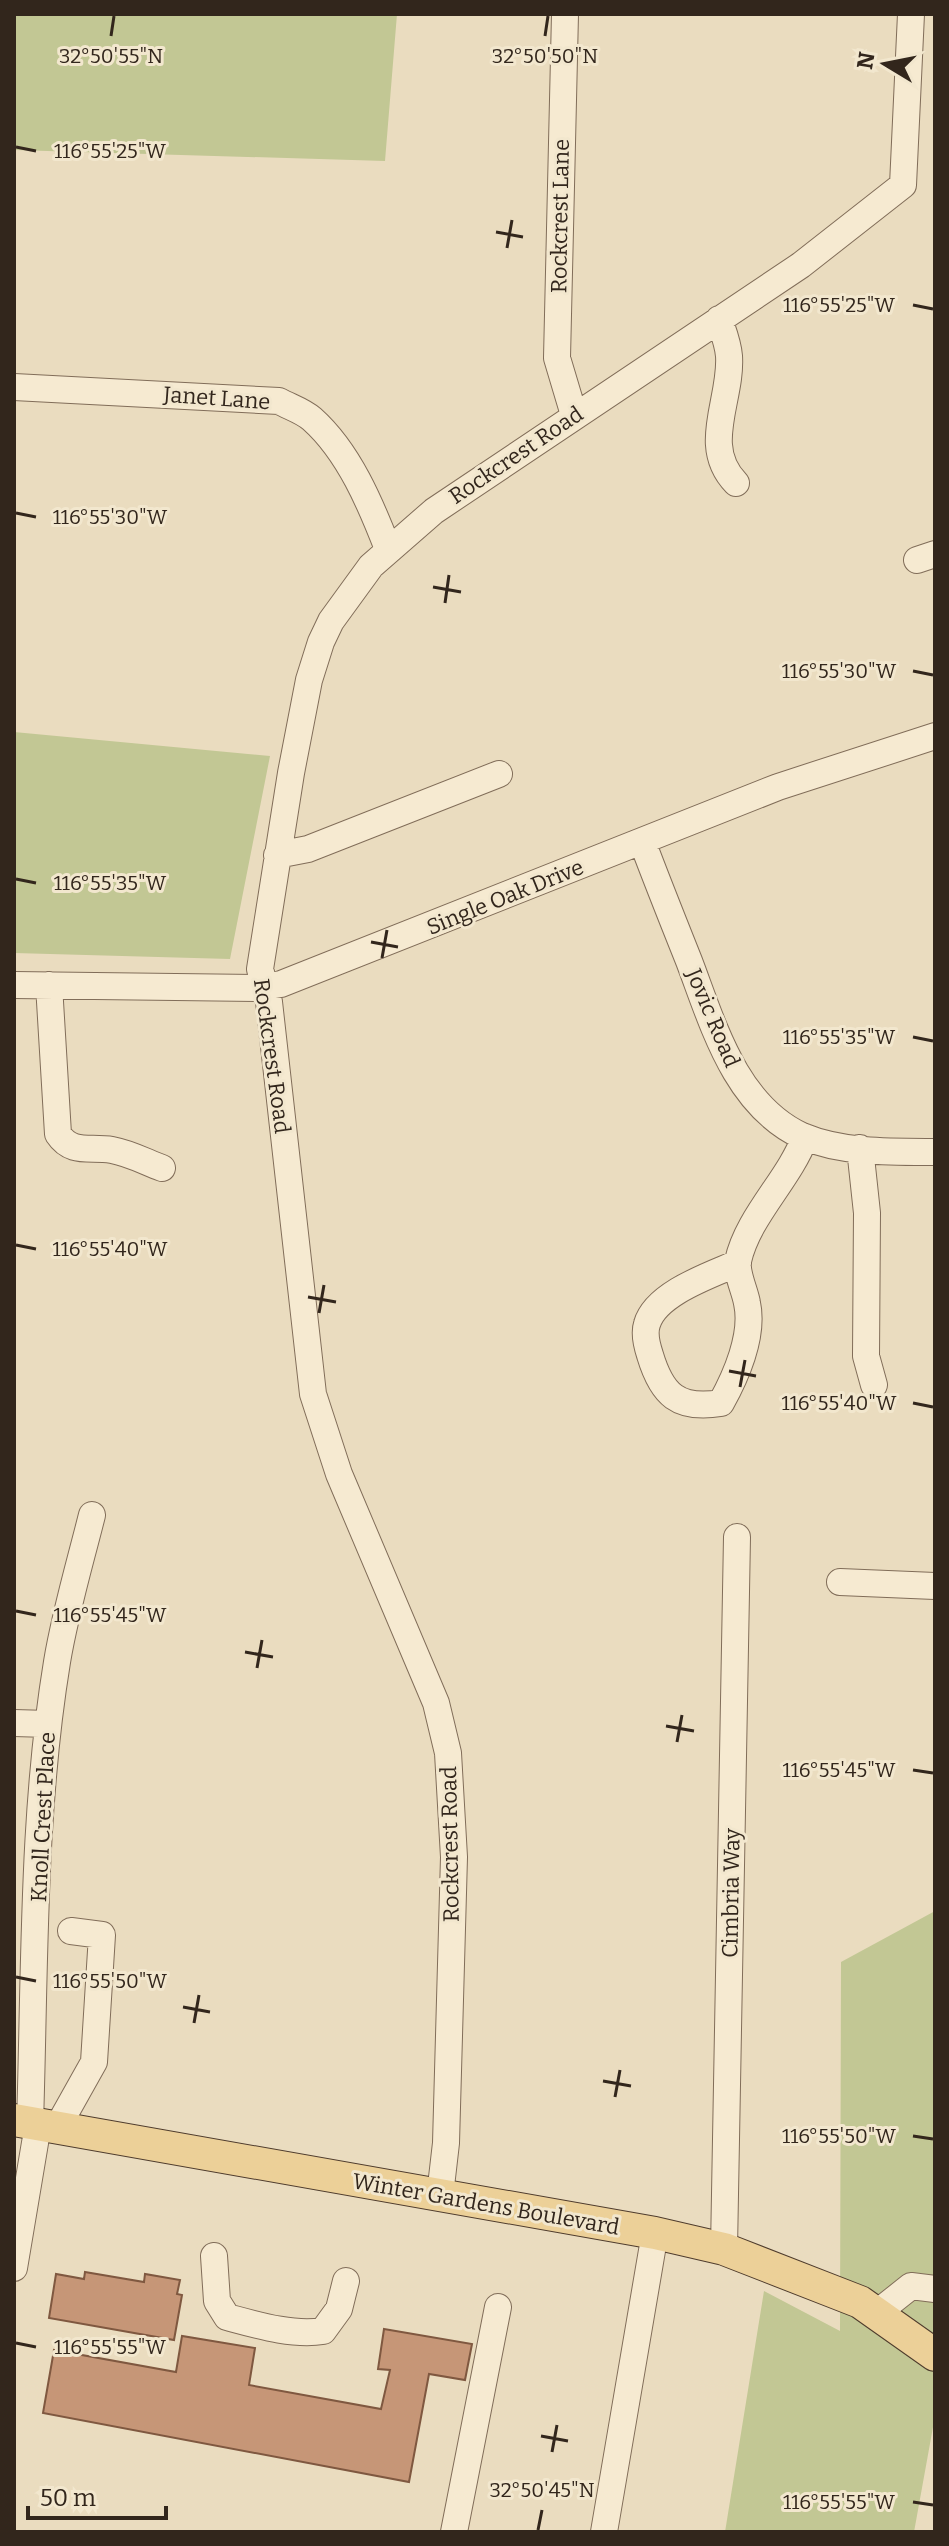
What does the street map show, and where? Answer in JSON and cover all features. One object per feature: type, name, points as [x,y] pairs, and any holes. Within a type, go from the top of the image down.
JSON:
[{"type":"main road","name":"Winter Gardens Boulevard","points":[[35,2124],[655,2233],[724,2249],[860,2302],[935,2355]]},
{"type":"street","name":"Rockcrest Lane","points":[[565,14],[557,358],[574,415]]},
{"type":"street","name":"Rockcrest Road","points":[[440,2195],[446,2143],[454,1857],[448,1753],[436,1703],[339,1474],[313,1394],[261,960],[309,680],[321,642],[351,591],[388,549],[434,511],[801,265],[903,185],[911,14]]},
{"type":"street","points":[[719,319],[729,357],[717,438],[724,471],[736,483]]},
{"type":"street","name":"Janet Lane","points":[[14,387],[279,401],[310,417],[327,434],[371,503],[388,549]]},
{"type":"street","name":"Single Oak Drive","points":[[14,985],[264,988],[405,937],[778,787],[935,736]]},
{"type":"street","points":[[277,855],[308,849],[499,774]]},
{"type":"street","name":"Jovic Road","points":[[642,841],[729,1061],[745,1087],[778,1120],[805,1137],[860,1148],[935,1152]]},
{"type":"street","points":[[49,985],[58,1134],[64,1143],[75,1149],[113,1150],[162,1168]]},
{"type":"street","points":[[738,1263],[679,1290],[659,1307],[647,1324],[647,1345],[655,1371],[666,1392],[685,1403],[721,1403],[745,1345],[749,1308],[738,1263],[757,1221],[791,1171],[805,1137]]},
{"type":"street","points":[[860,1148],[867,1213],[866,1356],[874,1385]]},
{"type":"street","name":"Knoll Crest Place","points":[[35,2124],[41,1813],[48,1724],[57,1659],[92,1515]]},
{"type":"street","name":"Cimbria Way","points":[[724,2249],[737,1537]]},
{"type":"street","points":[[840,1582],[935,1586]]},
{"type":"street","points":[[14,1723],[48,1724]]},
{"type":"street","points":[[14,2268],[35,2124],[94,2062],[102,1935],[71,1931]]},
{"type":"street","points":[[604,2532],[655,2233]]},
{"type":"street","points":[[214,2256],[217,2301],[227,2317],[249,2323],[308,2333],[323,2331],[339,2309],[346,2281]]},
{"type":"street","points":[[877,2313],[911,2286],[935,2289]]},
{"type":"street","points":[[454,2532],[498,2307]]},
{"type":"green space","points":[[14,14],[397,14],[385,161],[14,150]]},
{"type":"green space","points":[[14,732],[270,756],[230,959],[14,953]]},
{"type":"green space","points":[[935,1911],[935,2416],[914,2532],[725,2532],[764,2291],[840,2331],[841,1962]]},
{"type":"building","points":[[85,2272],[144,2282],[145,2274],[180,2280],[177,2294],[182,2295],[174,2340],[49,2318],[56,2274],[84,2279]]},
{"type":"building","points":[[384,2329],[472,2344],[465,2380],[429,2374],[409,2482],[43,2413],[54,2350],[176,2372],[182,2336],[255,2348],[249,2385],[381,2409],[390,2370],[378,2369]]}]
